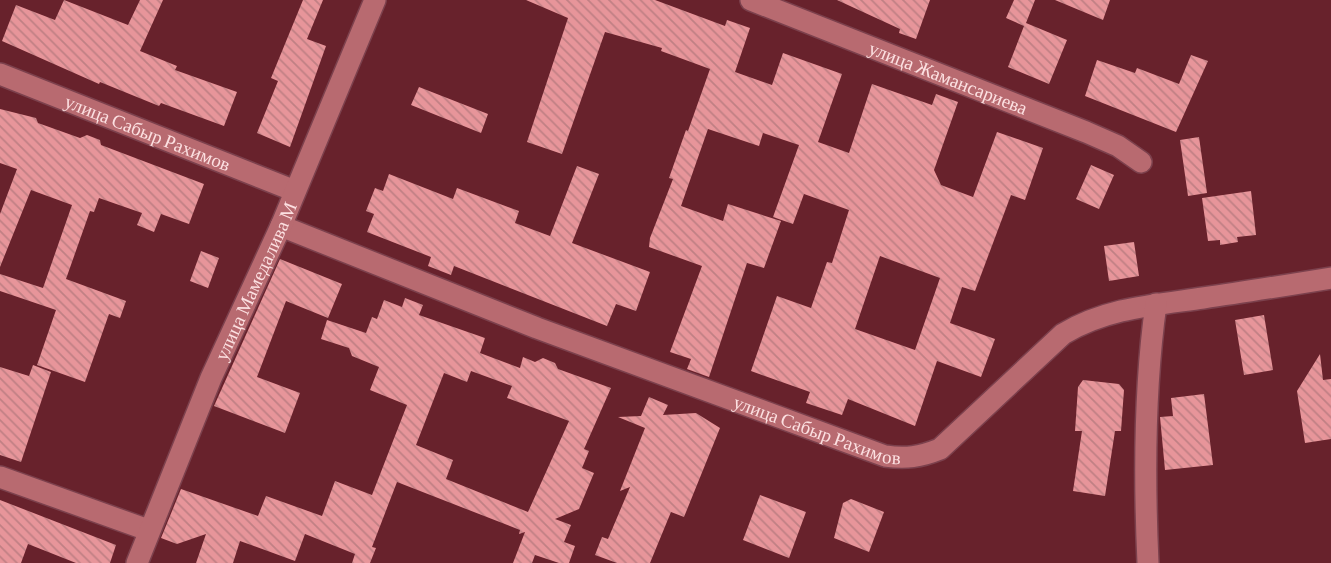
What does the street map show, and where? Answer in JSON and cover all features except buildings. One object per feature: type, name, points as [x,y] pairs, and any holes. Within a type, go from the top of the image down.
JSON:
[{"type":"street","name":"улица Мамедалива М","points":[[137,563],[211,378],[281,226],[374,0]]},
{"type":"street","name":"улица Жамансариева","points":[[751,0],[1086,132],[1118,146],[1141,162]]},
{"type":"street","name":"улица Сабыр Рахимов","points":[[0,74],[295,191]]},
{"type":"street","name":"улица Сабыр Рахимов","points":[[281,226],[537,328],[885,456],[902,458],[919,457],[940,450],[1063,334],[1107,313],[1331,278]]},
{"type":"street","points":[[1148,563],[1144,482],[1150,342],[1156,304]]},
{"type":"street","points":[[0,477],[148,530]]}]
